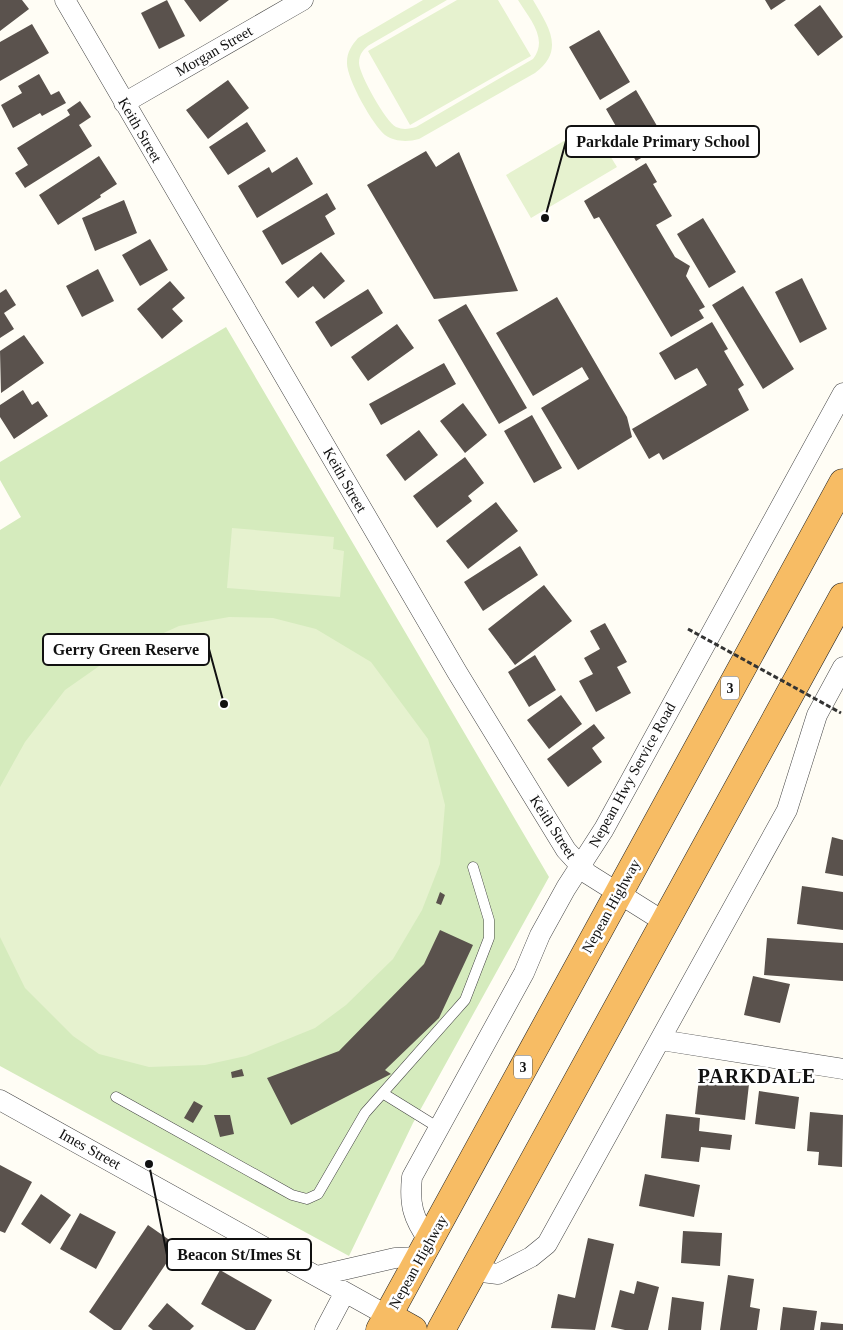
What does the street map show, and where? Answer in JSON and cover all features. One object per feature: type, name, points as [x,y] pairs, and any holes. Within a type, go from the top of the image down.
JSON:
[{"type":"highway","name":"Nepean Highway","points":[[384,1323],[843,483]]},
{"type":"highway","points":[[442,1330],[843,597]]},
{"type":"highway","points":[[384,1323],[413,1330]]},
{"type":"street","name":"Keith Street","points":[[64,0],[458,672],[566,850],[588,874],[666,922]]},
{"type":"street","name":"Morgan Street","points":[[124,103],[303,0]]},
{"type":"street","name":"Nepean Hwy Service Road","points":[[425,1249],[410,1197],[412,1177],[524,973],[540,935],[604,829],[843,393]]},
{"type":"street","points":[[474,1271],[498,1274],[531,1257],[547,1244],[787,810],[817,714],[843,667]]},
{"type":"street","points":[[661,1040],[843,1068]]},
{"type":"street","name":"Imes Street","points":[[0,1100],[345,1292],[384,1323]]},
{"type":"street","points":[[317,1276],[425,1249]]},
{"type":"street","points":[[325,1330],[345,1292]]},
{"type":"lane","points":[[116,1098],[292,1195],[307,1199],[318,1194],[324,1187],[366,1113],[465,1000],[489,938],[490,920],[473,866]]},
{"type":"lane","points":[[384,1094],[439,1128]]},
{"type":"path","points":[[688,628],[841,713]]},
{"type":"green space","points":[[423,0],[447,0],[368,46],[362,52],[359,60],[363,77],[374,97],[386,116],[396,127],[406,129],[416,127],[533,59],[539,44],[538,36],[532,21],[518,0],[533,0],[548,28],[552,47],[550,56],[535,73],[419,139],[397,140],[385,135],[367,112],[351,79],[347,58],[350,49],[358,38]]},
{"type":"green space","points":[[457,0],[498,0],[531,56],[410,125],[368,51]]},
{"type":"green space","points":[[591,125],[617,167],[531,218],[506,175]]},
{"type":"green space","points":[[226,327],[549,877],[413,1123],[349,1256],[0,1066],[0,530],[21,517],[0,480],[0,462]]},
{"type":"green space","points":[[232,528],[334,537],[333,549],[344,551],[340,597],[227,588]]},
{"type":"green space","points":[[229,617],[273,618],[316,629],[371,662],[428,739],[445,805],[440,864],[422,910],[393,959],[346,1005],[315,1028],[246,1056],[205,1065],[149,1067],[99,1054],[73,1036],[25,988],[0,937],[0,787],[25,742],[65,690],[115,655],[179,626]]},
{"type":"building","points":[[0,0],[22,0],[29,9],[0,31]]},
{"type":"building","points":[[167,0],[185,36],[159,49],[141,13]]},
{"type":"building","points":[[184,0],[229,0],[200,22]]},
{"type":"building","points":[[765,0],[786,0],[771,10]]},
{"type":"building","points":[[820,5],[843,37],[818,56],[794,25]]},
{"type":"building","points":[[32,24],[49,53],[0,81],[0,42]]},
{"type":"building","points":[[599,30],[630,82],[600,100],[569,47]]},
{"type":"building","points":[[39,74],[51,95],[59,91],[66,103],[42,116],[40,113],[13,128],[1,105],[22,93],[18,86]]},
{"type":"building","points":[[228,80],[249,108],[208,139],[186,110]]},
{"type":"building","points":[[636,90],[667,143],[636,161],[606,109]]},
{"type":"building","points":[[80,101],[91,117],[79,125],[92,146],[25,188],[15,173],[28,165],[17,148],[70,115],[67,110]]},
{"type":"building","points":[[247,122],[266,151],[228,175],[209,147]]},
{"type":"building","points":[[426,151],[436,167],[459,152],[518,291],[434,299],[367,185]]},
{"type":"building","points":[[99,156],[117,184],[100,195],[101,197],[58,225],[39,195]]},
{"type":"building","points":[[297,157],[313,184],[257,218],[238,186],[269,167],[272,173]]},
{"type":"building","points":[[646,163],[657,182],[653,184],[672,216],[656,225],[675,257],[690,266],[686,276],[705,307],[699,310],[704,318],[671,337],[599,217],[594,219],[584,201]]},
{"type":"building","points":[[327,193],[336,209],[325,216],[335,234],[282,265],[262,231]]},
{"type":"building","points":[[124,200],[137,233],[95,251],[82,218]]},
{"type":"building","points":[[703,218],[736,272],[709,288],[677,234]]},
{"type":"building","points":[[150,239],[168,270],[140,286],[122,255]]},
{"type":"building","points":[[321,252],[345,281],[324,299],[313,286],[298,298],[285,282]]},
{"type":"building","points":[[98,269],[114,301],[82,317],[66,286]]},
{"type":"building","points":[[802,278],[827,329],[800,343],[775,292]]},
{"type":"building","points":[[170,281],[185,298],[172,309],[183,321],[162,339],[137,309]]},
{"type":"building","points":[[743,286],[794,369],[763,389],[712,305]]},
{"type":"building","points":[[6,289],[16,305],[4,313],[14,329],[0,338],[0,293]]},
{"type":"building","points":[[368,289],[383,313],[331,347],[315,322]]},
{"type":"building","points":[[557,297],[627,417],[632,437],[578,470],[541,408],[589,379],[582,367],[533,396],[496,333]]},
{"type":"building","points":[[466,304],[527,408],[499,424],[438,320]]},
{"type":"building","points":[[712,322],[728,349],[724,351],[744,385],[738,389],[749,410],[663,460],[659,453],[649,459],[632,429],[707,385],[697,368],[675,380],[659,353]]},
{"type":"building","points":[[397,324],[414,348],[368,381],[351,357]]},
{"type":"building","points":[[24,335],[44,363],[1,393],[0,351]]},
{"type":"building","points":[[444,363],[456,384],[381,425],[369,404]]},
{"type":"building","points":[[23,390],[32,405],[38,401],[48,416],[14,439],[0,417],[0,405]]},
{"type":"building","points":[[463,403],[487,435],[465,453],[440,421]]},
{"type":"building","points":[[532,415],[562,468],[534,483],[504,431]]},
{"type":"building","points":[[419,430],[438,455],[405,481],[386,455]]},
{"type":"building","points":[[465,457],[484,483],[468,496],[472,501],[437,528],[413,496]]},
{"type":"building","points":[[496,502],[518,531],[468,569],[446,541]]},
{"type":"building","points":[[520,546],[538,575],[483,611],[464,582]]},
{"type":"building","points":[[544,585],[572,621],[515,665],[488,629]]},
{"type":"building","points":[[605,623],[627,662],[617,667],[631,693],[596,712],[579,681],[593,674],[584,658],[600,649],[590,631]]},
{"type":"building","points":[[535,655],[556,690],[529,707],[508,672]]},
{"type":"building","points":[[561,695],[582,724],[549,749],[527,720]]},
{"type":"building","points":[[594,724],[605,738],[592,748],[602,762],[568,787],[547,759]]},
{"type":"building","points":[[832,837],[843,840],[843,876],[825,873]]},
{"type":"building","points":[[802,886],[843,892],[843,930],[797,924]]},
{"type":"building","points":[[440,892],[445,895],[441,905],[436,903]]},
{"type":"building","points":[[440,930],[473,945],[439,1018],[385,1070],[391,1074],[291,1125],[267,1078],[339,1051],[424,964]]},
{"type":"building","points":[[767,938],[843,943],[843,981],[764,975]]},
{"type":"building","points":[[753,976],[790,984],[780,1023],[744,1015]]},
{"type":"building","points":[[242,1069],[244,1076],[232,1078],[231,1072]]},
{"type":"building","points":[[699,1078],[749,1084],[745,1120],[695,1114]]},
{"type":"building","points":[[759,1091],[799,1097],[795,1129],[755,1124]]},
{"type":"building","points":[[194,1101],[203,1106],[193,1123],[184,1118]]},
{"type":"building","points":[[810,1112],[843,1115],[842,1167],[818,1165],[819,1152],[807,1151]]},
{"type":"building","points":[[666,1114],[700,1118],[699,1131],[732,1135],[730,1150],[701,1147],[699,1162],[661,1158]]},
{"type":"building","points":[[214,1115],[230,1115],[234,1134],[220,1137]]},
{"type":"building","points":[[0,1165],[32,1182],[5,1233],[0,1231]]},
{"type":"building","points":[[645,1174],[700,1185],[694,1217],[639,1206]]},
{"type":"building","points":[[41,1194],[71,1215],[50,1244],[21,1224]]},
{"type":"building","points":[[80,1213],[116,1232],[96,1269],[60,1249]]},
{"type":"building","points":[[148,1225],[178,1246],[121,1330],[114,1330],[89,1312]]},
{"type":"building","points":[[683,1231],[722,1233],[720,1266],[681,1263]]},
{"type":"building","points":[[588,1238],[614,1244],[595,1330],[551,1328],[558,1294],[575,1298]]},
{"type":"building","points":[[220,1270],[272,1300],[255,1330],[246,1330],[201,1304]]},
{"type":"building","points":[[728,1275],[754,1279],[750,1307],[760,1309],[757,1330],[720,1330]]},
{"type":"building","points":[[637,1281],[659,1287],[648,1330],[625,1330],[611,1327],[620,1290],[634,1294]]},
{"type":"building","points":[[672,1297],[704,1302],[701,1330],[668,1330]]},
{"type":"building","points":[[167,1303],[194,1326],[190,1330],[153,1330],[148,1326]]},
{"type":"building","points":[[783,1307],[817,1311],[814,1330],[780,1330]]},
{"type":"building","points":[[821,1322],[843,1324],[843,1330],[820,1330]]},
{"type":"place","name":"Parkdale Primary School","points":[[545,218]]},
{"type":"place","name":"Gerry Green Reserve","points":[[224,704]]},
{"type":"place","name":"Beacon St/Imes St","points":[[149,1164]]},
{"type":"district","name":"PARKDALE","points":[[757,1076]]}]
